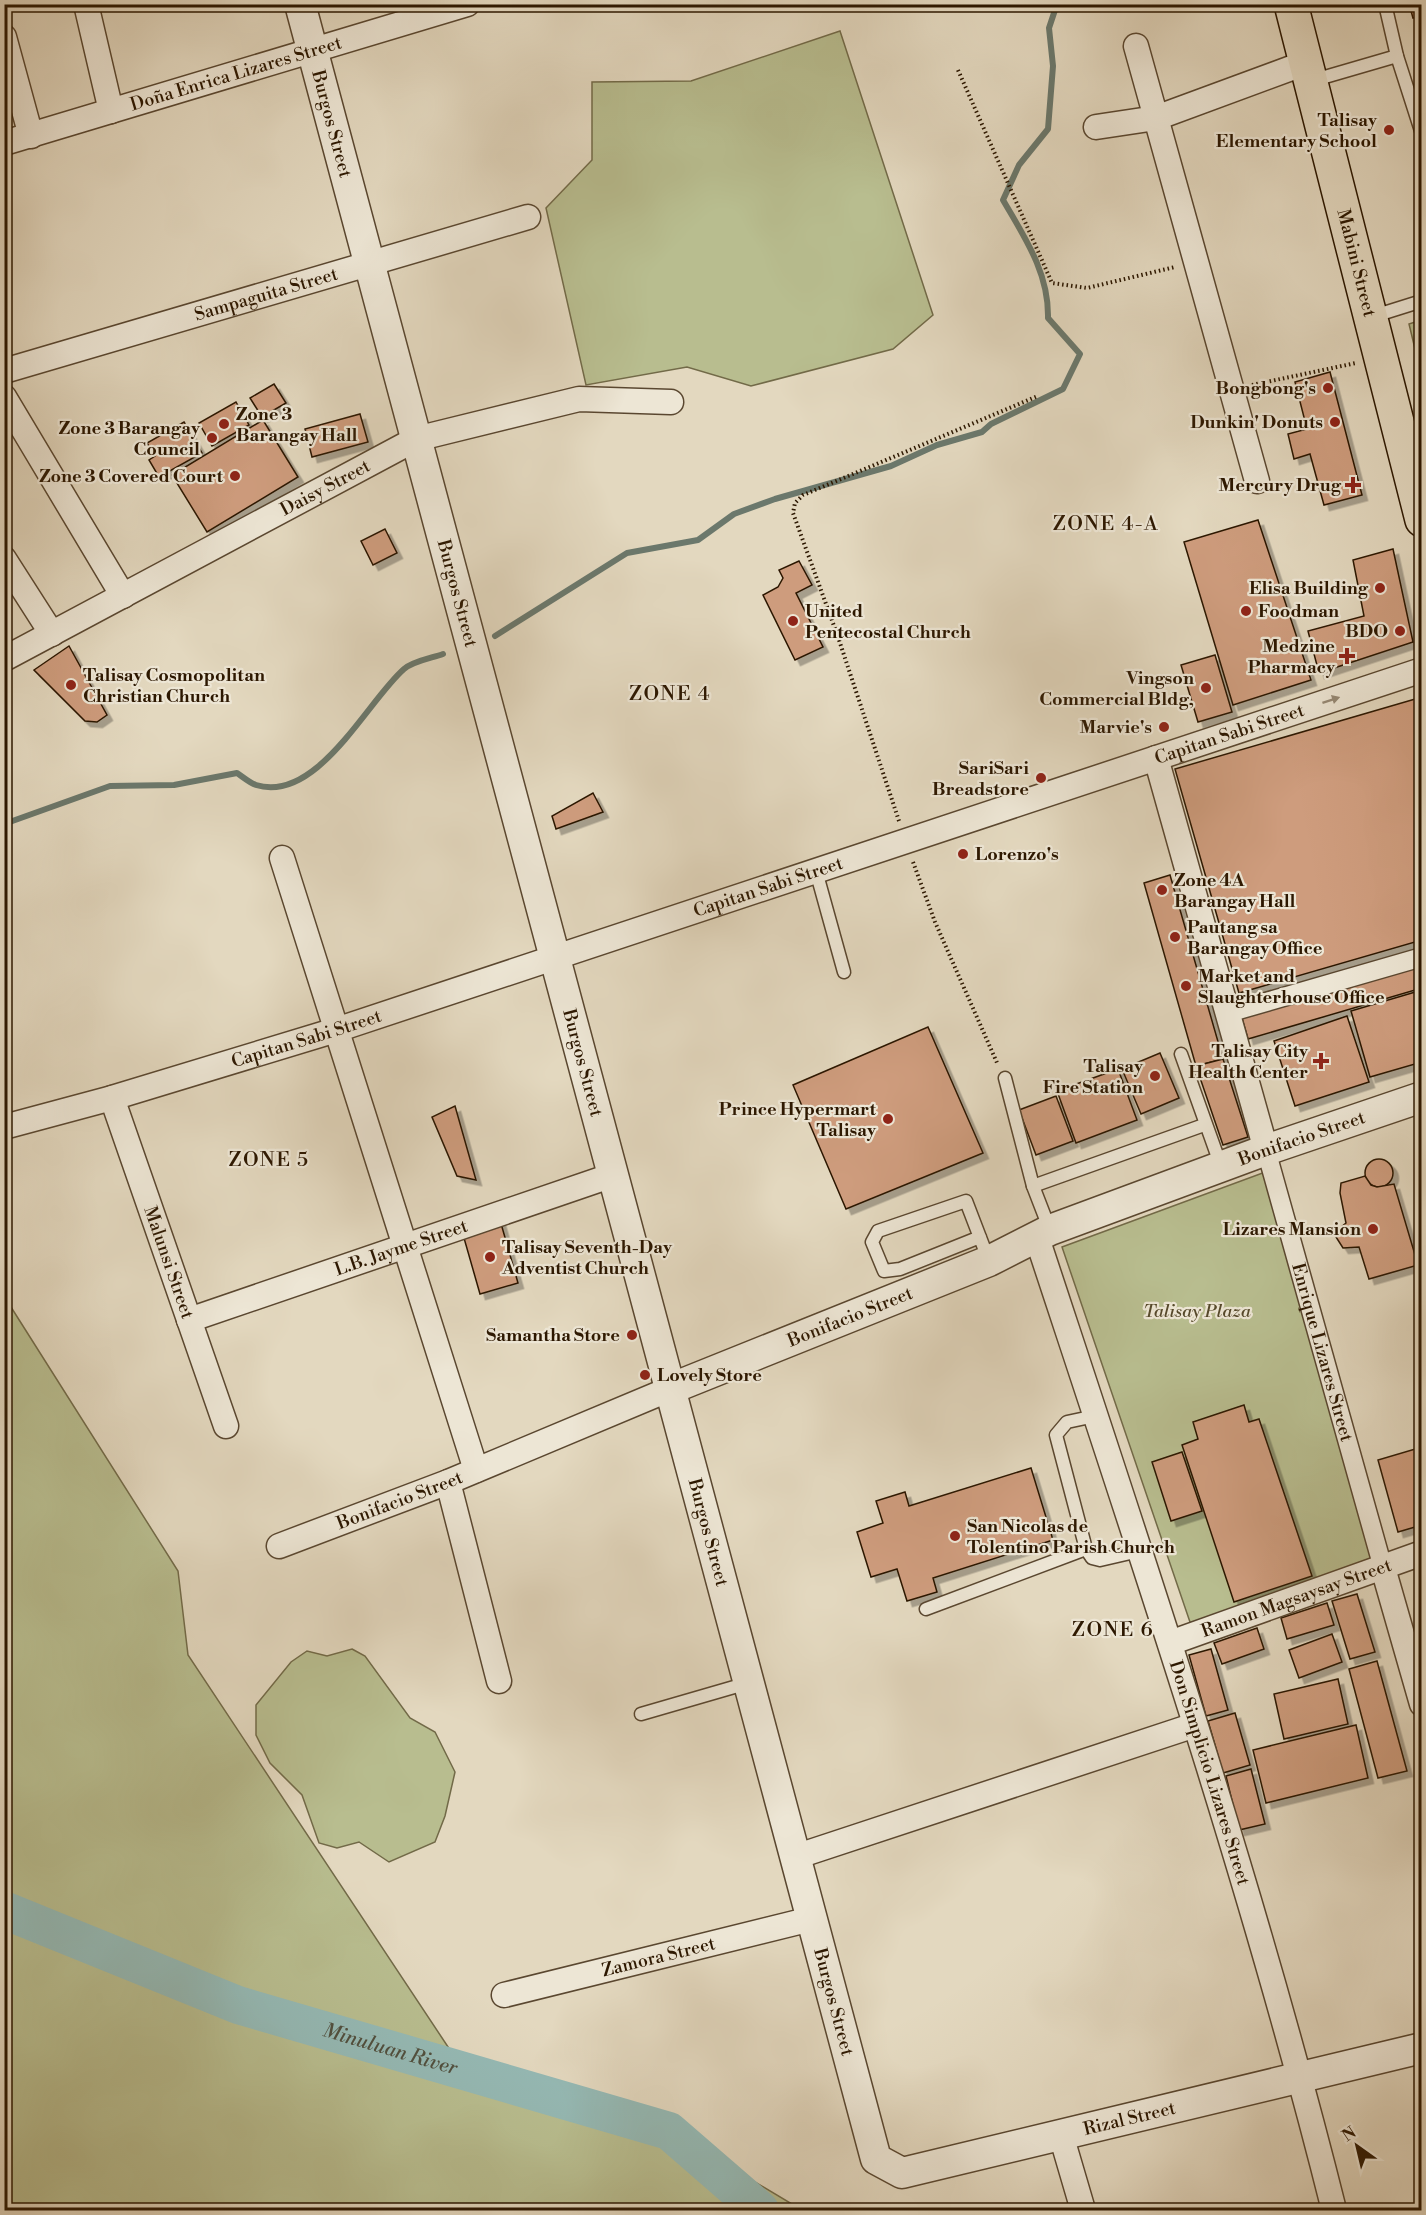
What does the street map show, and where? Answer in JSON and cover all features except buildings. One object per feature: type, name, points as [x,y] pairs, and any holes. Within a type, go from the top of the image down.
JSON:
[{"type":"main road","name":"Mabini Street","points":[[1291,4],[1422,520]]},
{"type":"street","points":[[86,4],[111,111]]},
{"type":"street","name":"Burgos Street","points":[[300,4],[866,2123]]},
{"type":"street","name":"Doña Enrica Lizares Street","points":[[4,144],[467,4]]},
{"type":"street","points":[[4,37],[31,136]]},
{"type":"street","points":[[1136,45],[1257,481]]},
{"type":"street","points":[[1095,128],[1155,118],[1308,72]]},
{"type":"street","name":"Sampaguita Street","points":[[4,370],[528,217]]},
{"type":"street","points":[[4,397],[123,596]]},
{"type":"street","name":"Daisy Street","points":[[4,659],[416,439],[579,399],[671,402]]},
{"type":"street","points":[[4,559],[52,634]]},
{"type":"street","name":"Capitan Sabi Street","points":[[4,1127],[112,1098],[336,1030],[1422,670]]},
{"type":"street","name":"Enrique Lizares Street","points":[[1156,758],[1422,1704]]},
{"type":"street","points":[[282,858],[476,1470]]},
{"type":"street","points":[[1228,1013],[1422,957]]},
{"type":"street","name":"Bonifacio Street","points":[[279,1546],[448,1482],[670,1389],[985,1249],[1043,1234],[1266,1150],[1422,1097]]},
{"type":"street","name":"Malunsi Street","points":[[112,1098],[226,1426]]},
{"type":"street","name":"L.B. Jayme Street","points":[[189,1320],[613,1175]]},
{"type":"street","name":"Don Simplicio Lizares Street","points":[[1043,1234],[1095,1416],[1170,1643],[1301,2077],[1334,2211]]},
{"type":"street","points":[[448,1482],[500,1681]]},
{"type":"street","name":"Ramon Magsaysay Street","points":[[1170,1643],[1422,1553]]},
{"type":"street","points":[[795,1857],[1195,1725]]},
{"type":"street","name":"Zamora Street","points":[[504,1995],[811,1918]]},
{"type":"street","name":"Rizal Street","points":[[866,2123],[876,2159],[902,2173],[1422,2048]]},
{"type":"street","points":[[1062,2135],[1083,2211]]},
{"type":"lane","points":[[1385,4],[1396,56],[1422,134]]},
{"type":"lane","points":[[1308,72],[1396,56]]},
{"type":"lane","points":[[1370,317],[1422,301]]},
{"type":"lane","points":[[816,871],[844,972]]},
{"type":"lane","points":[[1181,1054],[1204,1125],[1221,1167]]},
{"type":"lane","points":[[1005,1078],[1043,1234]]},
{"type":"lane","points":[[1033,1186],[1204,1125]]},
{"type":"lane","points":[[966,1202],[985,1249],[884,1271],[872,1242],[878,1231],[966,1202]]},
{"type":"lane","points":[[1095,1416],[1067,1422],[1056,1435],[1086,1549],[1092,1558],[1100,1560],[1139,1551]]},
{"type":"lane","points":[[926,1609],[1086,1549]]},
{"type":"lane","points":[[641,1714],[748,1683]]},
{"type":"path","points":[[958,70],[1052,283],[1087,288],[1196,261]]},
{"type":"path","points":[[1231,390],[1380,357]]},
{"type":"path","points":[[1005,1078],[986,1041],[935,922],[838,637],[793,513],[795,502],[811,491],[1038,396]]},
{"type":"green space","points":[[840,31],[933,315],[893,349],[751,386],[687,367],[586,385],[546,208],[592,160],[592,82],[691,81]]},
{"type":"green space","points":[[1422,320],[1421,374],[1409,324]]},
{"type":"green space","name":"Talisay Plaza","points":[[1268,1171],[1378,1556],[1191,1625],[1062,1247]]},
{"type":"green space","points":[[4,1296],[178,1571],[188,1655],[464,2071],[669,2131],[802,2210],[5,2210]]},
{"type":"green space","points":[[352,1649],[365,1656],[410,1718],[435,1732],[455,1772],[445,1816],[435,1842],[389,1862],[359,1842],[337,1848],[319,1843],[302,1795],[270,1763],[256,1735],[256,1705],[291,1662],[307,1651],[327,1656]]},
{"type":"waterway","points":[[495,636],[627,553],[698,540],[734,514],[775,499],[891,466],[937,445],[982,432],[991,424],[1063,389],[1080,354],[1048,318],[1040,271],[1027,242],[1003,200],[1019,165],[1048,129],[1053,66],[1049,28],[1057,4]]},
{"type":"waterway","points":[[4,824],[110,786],[174,785],[237,773],[256,785],[278,787],[300,779],[320,765],[339,746],[404,669],[417,662],[443,654]]},
{"type":"waterway","name":"Minuluan River","points":[[4,1910],[238,2005],[669,2131],[760,2210]]},
{"type":"place","name":"Talisay Elementary School","points":[[1389,130]]},
{"type":"place","name":"Bongbong's","points":[[1328,388]]},
{"type":"place","name":"Dunkin' Donuts","points":[[1335,422]]},
{"type":"place","name":"Zone 3 Barangay Hall","points":[[224,424]]},
{"type":"place","name":"Zone 3 Barangay Council","points":[[212,438]]},
{"type":"place","name":"Zone 3 Covered Court","points":[[235,476]]},
{"type":"place","name":"Mercury Drug","points":[[1353,485]]},
{"type":"place","name":"Elisa Building","points":[[1380,588]]},
{"type":"place","name":"Foodman","points":[[1246,611]]},
{"type":"place","name":"United Pentecostal Church","points":[[793,621]]},
{"type":"place","name":"BDO","points":[[1400,631]]},
{"type":"place","name":"Medzine Pharmacy","points":[[1347,656]]},
{"type":"place","name":"Talisay Cosmopolitan Christian Church","points":[[71,685]]},
{"type":"place","name":"Vingson Commercial Bldg,","points":[[1206,688]]},
{"type":"place","name":"Marvie's","points":[[1164,727]]},
{"type":"place","name":"SariSari Breadstore","points":[[1041,778]]},
{"type":"place","name":"Lorenzo's","points":[[963,854]]},
{"type":"place","name":"Zone 4A Barangay Hall","points":[[1162,890]]},
{"type":"place","name":"Pautang sa Barangay Office","points":[[1175,937]]},
{"type":"place","name":"Market and Slaughterhouse Office","points":[[1186,986]]},
{"type":"place","name":"Talisay City Health Center","points":[[1321,1061]]},
{"type":"place","name":"Talisay Fire Station","points":[[1155,1076]]},
{"type":"place","name":"Prince Hypermart Talisay","points":[[888,1119]]},
{"type":"place","name":"Lizares Mansion","points":[[1373,1229]]},
{"type":"place","name":"Talisay Seventh-Day Adventist Church","points":[[490,1257]]},
{"type":"place","name":"Samantha Store","points":[[632,1335]]},
{"type":"place","name":"Lovely Store","points":[[645,1375]]},
{"type":"place","name":"San Nicolas de Tolentino Parish Church","points":[[955,1536]]},
{"type":"district","name":"ZONE 4-A","points":[[1106,524]]},
{"type":"district","name":"ZONE 4","points":[[670,694]]},
{"type":"district","name":"ZONE 5","points":[[269,1160]]},
{"type":"district","name":"ZONE 6","points":[[1113,1630]]}]
